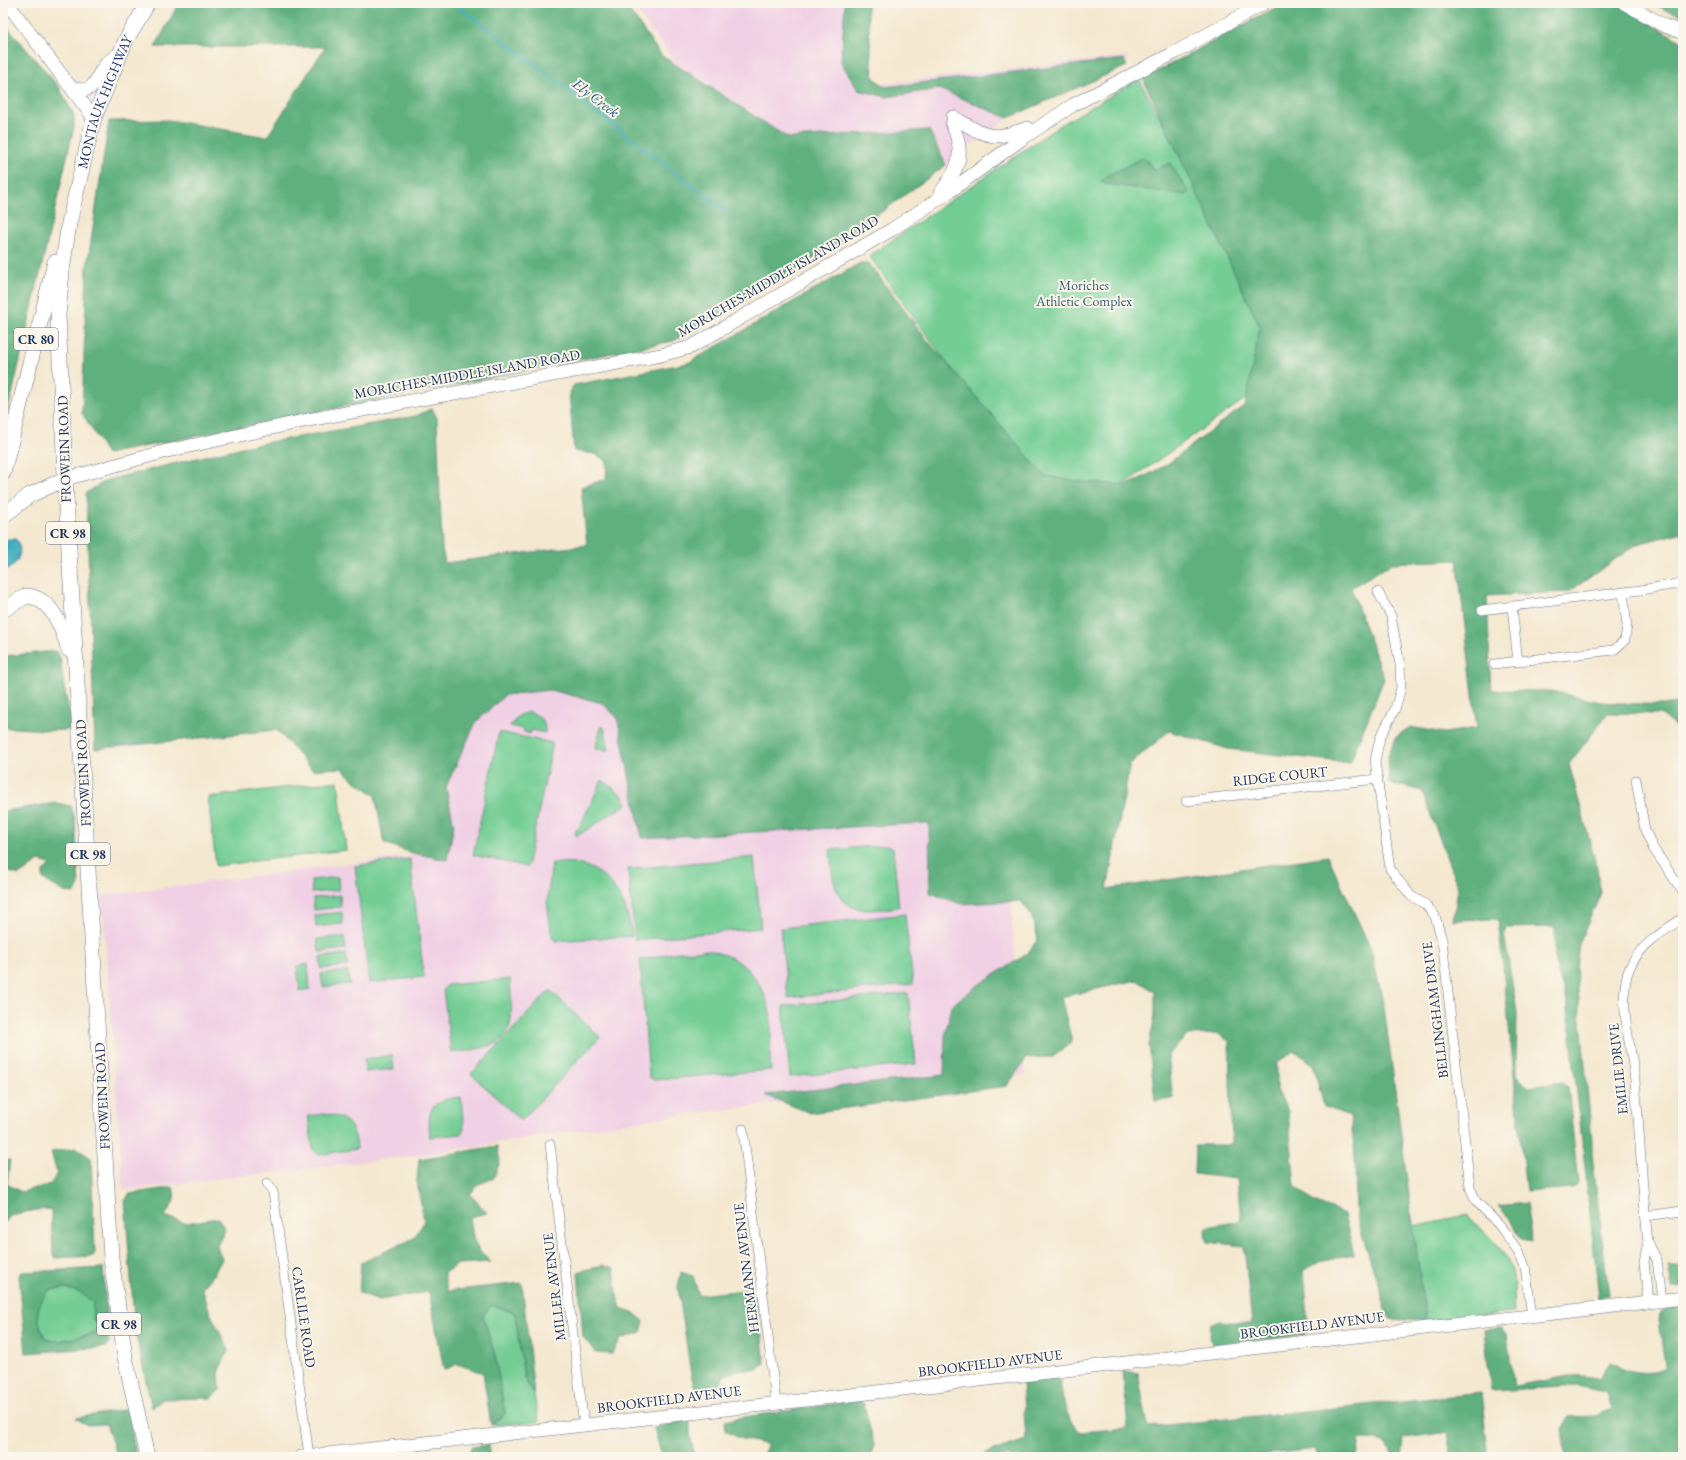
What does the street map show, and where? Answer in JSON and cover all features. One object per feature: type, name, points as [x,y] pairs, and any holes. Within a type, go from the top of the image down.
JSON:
[{"type":"main road","points":[[7,3],[94,118]]},
{"type":"main road","name":"MONTAUK HIGHWAY","points":[[72,206],[94,118],[120,53],[148,3]]},
{"type":"main road","name":"MORICHES-MIDDLE ISLAND ROAD","points":[[65,479],[167,451],[308,420],[684,350],[698,344],[861,249],[930,205],[1048,120],[1086,97],[1176,52],[1264,3]]},
{"type":"main road","points":[[1624,3],[1663,25],[1683,33]]},
{"type":"main road","points":[[72,88],[81,90],[88,89],[99,77],[106,64],[120,53]]},
{"type":"main road","points":[[930,205],[951,178],[959,160],[960,148],[952,120],[982,134],[992,136],[1010,135],[1048,120]]},
{"type":"main road","name":"CR 80","points":[[3,473],[56,257],[72,206]]},
{"type":"main road","name":"FROWEIN ROAD","points":[[72,206],[63,260],[58,314],[65,479],[111,1258],[119,1323],[128,1373],[147,1457]]},
{"type":"main road","points":[[3,516],[30,495],[65,479]]},
{"type":"main road","points":[[3,610],[26,596],[34,597],[42,601],[49,608],[63,630],[77,674]]},
{"type":"main road","name":"BROOKFIELD AVENUE","points":[[305,1457],[776,1403],[868,1394],[1683,1298]]},
{"type":"street","points":[[1482,610],[1623,593],[1683,583]]},
{"type":"street","name":"BELLINGHAM DRIVE","points":[[1378,592],[1391,616],[1400,665],[1401,688],[1395,709],[1380,738],[1375,761],[1390,869],[1411,896],[1425,904],[1435,916],[1442,940],[1470,1187],[1476,1201],[1499,1225],[1516,1248],[1525,1266],[1532,1316]]},
{"type":"street","points":[[1494,664],[1614,650],[1625,640],[1627,626],[1623,593]]},
{"type":"street","points":[[1512,607],[1518,662]]},
{"type":"street","name":"RIDGE COURT","points":[[1186,801],[1378,779]]},
{"type":"street","points":[[1636,780],[1645,830],[1653,848],[1683,892]]},
{"type":"street","name":"EMILIE DRIVE","points":[[1648,1302],[1645,1266],[1648,1242],[1635,1079],[1624,999],[1626,978],[1631,965],[1647,944],[1683,918]]},
{"type":"street","name":"HERMANN AVENUE","points":[[743,1130],[776,1403]]},
{"type":"street","name":"MILLER AVENUE","points":[[550,1144],[584,1426]]},
{"type":"street","name":"CARLILE ROAD","points":[[267,1183],[273,1192],[305,1457]]},
{"type":"street","points":[[1645,1216],[1683,1212]]},
{"type":"street","name":"EMILIE DRIVE","points":[[1648,1242],[1657,1265],[1662,1300]]},
{"type":"street","points":[[1645,1266],[1657,1265]]},
{"type":"shaded area","points":[[631,3],[866,3],[876,84],[1128,56],[1128,60],[1069,80],[1006,120],[849,232],[707,105]]},
{"type":"shaded area","points":[[623,678],[928,812],[936,898],[1010,894],[1025,1075],[669,1116],[412,1156],[123,1190],[102,896],[439,852],[459,694]]},
{"type":"green space","points":[[179,3],[624,3],[661,55],[788,138],[929,130],[946,165],[839,243],[698,329],[673,341],[107,454],[82,413],[87,267],[109,121],[169,120],[267,137],[325,47],[155,47]]},
{"type":"green space","points":[[845,3],[867,3],[873,77],[885,87],[1124,59],[1127,66],[1008,118],[939,89],[887,97],[858,90],[841,62]]},
{"type":"green space","points":[[1284,3],[1614,3],[1683,42],[1683,532],[1637,544],[1569,592],[1487,596],[1491,690],[1551,691],[1600,702],[1663,705],[1683,702],[1683,733],[1660,714],[1608,713],[1569,764],[1597,868],[1601,893],[1579,944],[1576,968],[1592,1154],[1609,1295],[1599,1298],[1567,1001],[1555,963],[1555,927],[1506,928],[1504,934],[1517,1012],[1516,1074],[1519,1079],[1529,1087],[1562,1082],[1568,1086],[1578,1184],[1572,1188],[1526,1192],[1498,919],[1453,920],[1458,888],[1422,791],[1389,783],[1388,755],[1397,736],[1410,727],[1444,733],[1477,728],[1457,560],[1392,563],[1351,588],[1384,679],[1350,763],[1228,749],[1169,731],[1130,764],[1107,889],[1328,856],[1371,949],[1384,1007],[1426,1321],[1389,1319],[1356,1215],[1355,1154],[1350,1116],[1324,1107],[1313,1064],[1295,1051],[1277,1062],[1277,1090],[1288,1111],[1295,1186],[1314,1202],[1344,1214],[1354,1254],[1324,1260],[1304,1270],[1309,1329],[1304,1335],[1213,1345],[1209,1336],[1210,1325],[1219,1321],[1252,1324],[1244,1246],[1207,1242],[1205,1235],[1207,1227],[1241,1221],[1237,1179],[1194,1174],[1195,1145],[1232,1145],[1229,1041],[1218,1034],[1188,1035],[1168,1055],[1173,1099],[1155,1101],[1149,1045],[1155,1015],[1155,992],[1137,980],[1061,997],[1072,1042],[1053,1057],[1027,1058],[1007,1086],[810,1113],[765,1095],[944,1075],[945,1036],[952,1005],[978,985],[1027,954],[1038,939],[1032,917],[1021,901],[961,904],[930,893],[929,823],[642,838],[617,717],[602,703],[550,690],[505,695],[476,722],[446,787],[454,825],[447,860],[412,853],[384,843],[375,795],[352,779],[341,768],[312,770],[277,730],[95,749],[86,493],[107,480],[242,447],[416,416],[432,408],[437,418],[442,548],[445,563],[587,545],[581,487],[606,479],[607,461],[595,454],[574,451],[569,392],[574,385],[688,363],[860,263],[869,263],[927,340],[1045,476],[1084,482],[1128,485],[1166,465],[1245,405],[1260,327],[1143,79]]},
{"type":"green space","points":[[1654,3],[1683,3],[1683,15],[1665,10]]},
{"type":"green space","points":[[3,22],[59,87],[74,115],[74,127],[3,433]]},
{"type":"green space","name":"Moriches Athletic Complex","points":[[1139,79],[1295,364],[1066,525],[869,256],[1062,124]]},
{"type":"green space","points":[[1144,157],[1154,170],[1170,163],[1189,193],[1186,195],[1105,184],[1101,181],[1105,177]]},
{"type":"green space","points":[[56,651],[60,657],[64,687],[73,729],[47,730],[3,728],[3,656]]},
{"type":"green space","points":[[529,712],[542,720],[545,733],[531,730],[530,734],[524,732],[524,729],[510,726],[519,715]]},
{"type":"green space","points":[[601,727],[604,727],[609,750],[595,749]]},
{"type":"green space","points":[[499,732],[553,743],[527,867],[473,855]]},
{"type":"green space","points":[[602,780],[622,795],[627,804],[577,836],[575,834],[576,830],[579,828]]},
{"type":"green space","points":[[338,781],[346,850],[216,866],[208,797]]},
{"type":"green space","points":[[56,803],[71,806],[75,819],[79,885],[75,893],[64,892],[43,879],[43,872],[50,864],[39,861],[19,875],[3,870],[3,811]]},
{"type":"green space","points":[[888,845],[893,849],[899,907],[868,910],[856,908],[848,904],[841,897],[834,880],[830,850]]},
{"type":"green space","points":[[754,857],[761,928],[635,940],[628,869]]},
{"type":"green space","points":[[410,859],[424,977],[369,983],[355,866]]},
{"type":"green space","points":[[552,863],[570,863],[586,866],[607,879],[621,899],[630,923],[632,936],[556,941],[552,938],[547,902]]},
{"type":"green space","points":[[338,877],[339,890],[312,893],[311,880]]},
{"type":"green space","points":[[340,895],[341,907],[314,910],[313,898]]},
{"type":"green space","points":[[342,912],[343,924],[316,927],[315,915]]},
{"type":"green space","points":[[905,914],[913,984],[788,998],[780,928]]},
{"type":"green space","points":[[344,936],[346,949],[319,952],[317,939]]},
{"type":"green space","points":[[709,950],[729,957],[748,969],[764,993],[770,1012],[771,1021],[771,1070],[654,1080],[649,1077],[640,960],[678,952]]},
{"type":"green space","points":[[346,954],[348,966],[321,969],[320,957]]},
{"type":"green space","points":[[308,964],[310,989],[300,991],[297,966]]},
{"type":"green space","points":[[348,971],[350,984],[323,987],[321,974]]},
{"type":"green space","points":[[510,979],[511,1015],[509,1027],[505,1036],[486,1047],[451,1053],[443,990],[447,985]]},
{"type":"green space","points":[[550,990],[600,1037],[521,1121],[471,1074]]},
{"type":"green space","points":[[908,993],[916,1064],[790,1077],[783,1006]]},
{"type":"green space","points":[[392,1055],[394,1069],[365,1072],[364,1059]]},
{"type":"green space","points":[[461,1097],[464,1129],[461,1134],[430,1137],[429,1119],[433,1107],[443,1100]]},
{"type":"green space","points":[[323,1114],[338,1117],[348,1123],[352,1128],[357,1149],[318,1155],[313,1150],[308,1116]]},
{"type":"green space","points":[[497,1146],[500,1161],[494,1178],[479,1184],[470,1194],[487,1213],[470,1217],[473,1236],[477,1247],[491,1262],[458,1264],[444,1273],[447,1291],[522,1283],[534,1394],[524,1378],[515,1313],[492,1305],[483,1316],[495,1355],[505,1414],[491,1425],[483,1373],[457,1364],[444,1370],[429,1292],[379,1300],[359,1293],[361,1263],[414,1238],[424,1222],[417,1181],[419,1159]]},
{"type":"green space","points":[[76,1148],[91,1158],[95,1253],[93,1256],[56,1258],[53,1254],[51,1209],[36,1210],[11,1215],[3,1225],[3,1160],[10,1160],[7,1184],[21,1192],[51,1184],[57,1173],[51,1152]]},
{"type":"green space","points":[[173,1187],[174,1199],[165,1216],[185,1223],[218,1218],[225,1229],[217,1246],[222,1259],[214,1274],[202,1287],[210,1313],[229,1350],[219,1370],[220,1390],[211,1398],[163,1399],[152,1408],[135,1332],[125,1201],[129,1194]]},
{"type":"green space","points":[[1526,1203],[1532,1242],[1522,1240],[1516,1232],[1510,1219],[1498,1206]]},
{"type":"green space","points":[[1467,1215],[1496,1244],[1509,1262],[1513,1279],[1515,1312],[1426,1321],[1413,1226]]},
{"type":"green space","points":[[602,1265],[614,1268],[617,1295],[621,1308],[633,1312],[644,1321],[641,1332],[621,1339],[612,1354],[596,1353],[583,1337],[578,1272]]},
{"type":"green space","points":[[1668,1266],[1683,1266],[1683,1287],[1672,1288]]},
{"type":"green space","points":[[103,1268],[109,1343],[107,1347],[26,1353],[19,1275],[21,1272]],"holes":[[[66,1288],[81,1293],[93,1302],[93,1321],[100,1327],[96,1333],[60,1341],[45,1338],[38,1319],[38,1313],[41,1303],[49,1290]]]},
{"type":"green space","points":[[681,1272],[693,1276],[699,1295],[752,1289],[757,1298],[765,1363],[758,1370],[744,1370],[724,1375],[717,1392],[696,1391],[691,1375],[678,1287]]},
{"type":"green space","points":[[66,1288],[82,1293],[93,1302],[93,1321],[100,1327],[96,1333],[60,1341],[45,1338],[38,1318],[38,1308],[40,1303],[49,1290]]},
{"type":"green space","points":[[492,1305],[515,1313],[524,1378],[534,1394],[539,1422],[491,1425],[505,1414],[483,1316]]},
{"type":"green space","points":[[1683,1306],[1683,1457],[1566,1457],[1562,1430],[1568,1417],[1594,1416],[1612,1409],[1607,1393],[1579,1386],[1491,1391],[1484,1330],[1501,1328],[1507,1334],[1514,1386],[1575,1375],[1599,1378],[1610,1362],[1637,1372],[1651,1372],[1665,1368],[1659,1320],[1660,1313],[1671,1307]]},
{"type":"green space","points":[[1123,1371],[1138,1373],[1148,1427],[1481,1393],[1489,1457],[1452,1457],[1448,1432],[1404,1438],[1402,1457],[1394,1457],[1388,1446],[1381,1441],[1360,1439],[1357,1457],[1317,1457],[1316,1449],[1244,1457],[983,1457],[986,1453],[1026,1440],[1022,1383],[1027,1380],[1059,1378],[1063,1400],[1068,1414],[1079,1432],[1128,1428]]},
{"type":"green space","points":[[860,1400],[864,1404],[874,1445],[870,1457],[762,1457],[768,1445],[739,1438],[726,1431],[725,1421],[737,1418]]},
{"type":"green space","points":[[128,1409],[135,1451],[132,1457],[117,1457],[106,1424],[87,1425],[76,1418]]},
{"type":"green space","points":[[690,1418],[690,1435],[695,1457],[662,1457],[654,1428]]},
{"type":"green space","points":[[489,1445],[491,1457],[467,1457],[471,1447]]},
{"type":"water","points":[[7,539],[16,539],[20,547],[17,560],[8,569],[3,566],[3,543]]},
{"type":"waterway","name":"Ely Creek","points":[[452,3],[482,24],[725,211]]}]
